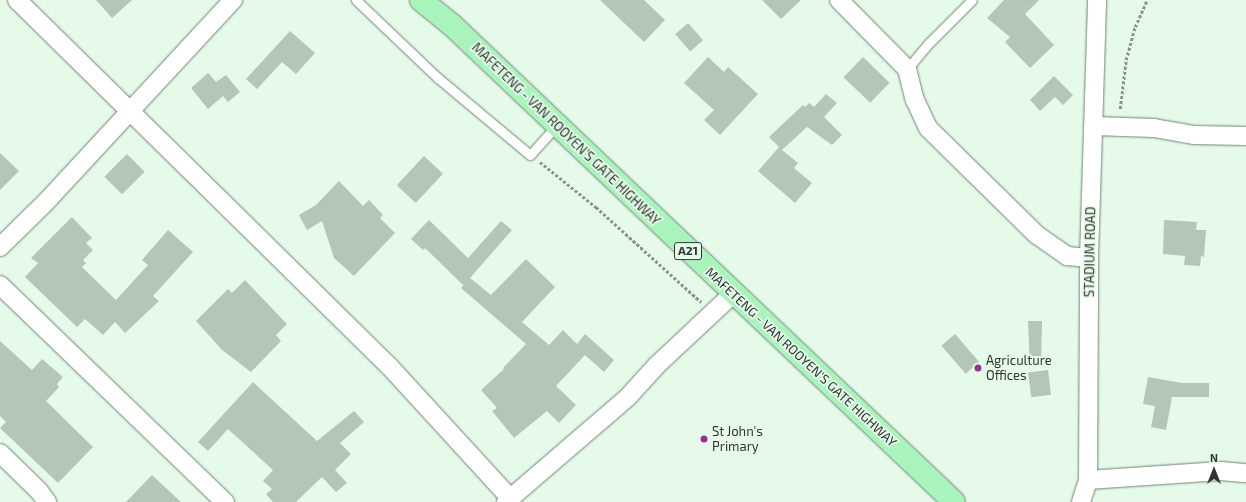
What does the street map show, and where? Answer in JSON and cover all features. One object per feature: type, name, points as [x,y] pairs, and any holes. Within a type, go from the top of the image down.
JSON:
[{"type":"main road","name":"MAFETENG - VAN ROOYEN'S GATE HIGHWAY","points":[[421,0],[452,25],[733,294],[954,502]]},
{"type":"street","points":[[17,0],[132,111],[187,169],[390,367],[510,501],[628,397],[657,365],[733,294]]},
{"type":"street","points":[[0,247],[46,203],[233,0]]},
{"type":"street","points":[[839,0],[907,69],[915,100],[928,128],[1037,235],[1066,256],[1089,258]]},
{"type":"street","name":"STADIUM ROAD","points":[[1081,502],[1088,480],[1089,258],[1097,0]]},
{"type":"street","points":[[1093,126],[1154,128],[1194,135],[1246,136]]},
{"type":"street","points":[[0,285],[225,502]]},
{"type":"street","points":[[0,452],[39,490],[47,502]]},
{"type":"street","points":[[1088,480],[1221,471],[1246,473]]},
{"type":"lane","points":[[356,0],[438,78],[530,155],[557,125]]},
{"type":"lane","points":[[907,69],[930,42],[972,0]]},
{"type":"path","points":[[1118,126],[1126,60],[1135,27],[1147,0]]},
{"type":"path","points":[[530,155],[596,207],[713,314]]},
{"type":"building","points":[[96,0],[132,0],[112,18]]},
{"type":"building","points":[[600,0],[644,0],[665,20],[644,42]]},
{"type":"building","points":[[762,0],[801,0],[781,19]]},
{"type":"building","points":[[1004,0],[1039,0],[1025,14],[1054,45],[1030,68],[1005,42],[1010,37],[987,18]]},
{"type":"building","points":[[688,23],[703,40],[690,52],[675,34]]},
{"type":"building","points":[[290,31],[315,53],[296,74],[282,62],[257,89],[246,79]]},
{"type":"building","points":[[708,57],[724,72],[728,67],[758,94],[720,135],[704,120],[714,110],[684,83]]},
{"type":"building","points":[[863,57],[890,83],[870,103],[844,77]]},
{"type":"building","points":[[208,73],[216,82],[226,75],[240,92],[228,102],[223,96],[208,109],[191,88]]},
{"type":"building","points":[[1054,76],[1073,95],[1063,105],[1055,97],[1040,111],[1030,100]]},
{"type":"building","points":[[826,94],[837,103],[824,117],[842,135],[832,145],[807,127],[782,150],[798,163],[794,168],[812,183],[795,203],[758,171],[779,147],[769,137],[803,105],[805,107],[809,103],[814,107]]},
{"type":"building","points":[[0,153],[19,171],[0,190]]},
{"type":"building","points":[[127,154],[145,172],[122,194],[104,177]]},
{"type":"building","points":[[424,156],[443,174],[416,203],[397,185]]},
{"type":"building","points":[[339,181],[363,206],[369,200],[383,215],[380,218],[395,233],[354,276],[334,258],[322,221],[307,230],[299,215],[316,205]]},
{"type":"building","points":[[72,217],[92,238],[86,243],[93,250],[83,260],[86,263],[82,267],[116,300],[148,265],[142,260],[168,230],[193,252],[153,296],[159,301],[125,333],[115,322],[103,335],[85,319],[77,327],[25,277],[38,263],[31,258]]},
{"type":"building","points":[[429,220],[468,258],[501,221],[512,230],[470,278],[491,295],[526,259],[555,287],[522,322],[549,345],[563,330],[577,344],[585,334],[614,360],[604,372],[585,355],[556,386],[576,405],[559,423],[547,411],[514,438],[492,411],[497,408],[481,390],[504,369],[503,368],[526,344],[461,288],[466,282],[463,285],[425,248],[423,250],[411,239]]},
{"type":"building","points":[[1164,220],[1197,222],[1196,230],[1206,230],[1204,257],[1201,256],[1200,266],[1184,265],[1185,256],[1163,254]]},
{"type":"building","points":[[245,280],[287,324],[276,335],[281,341],[251,372],[222,350],[196,321],[228,289],[232,293]]},
{"type":"building","points":[[1028,321],[1042,321],[1041,366],[1030,366]]},
{"type":"building","points":[[955,334],[979,362],[966,374],[941,346]]},
{"type":"building","points":[[0,341],[32,370],[42,359],[63,377],[57,384],[59,387],[46,401],[93,447],[58,483],[0,428],[6,422],[0,416]]},
{"type":"building","points":[[1048,370],[1051,395],[1031,397],[1028,372]]},
{"type":"building","points":[[1148,377],[1182,383],[1209,383],[1209,397],[1172,397],[1166,430],[1151,427],[1155,406],[1143,404]]},
{"type":"building","points":[[253,382],[317,441],[354,411],[364,422],[340,443],[351,454],[335,470],[347,483],[336,492],[322,477],[296,502],[273,502],[266,494],[272,489],[263,481],[273,470],[228,429],[208,451],[198,442]]},
{"type":"building","points":[[152,475],[181,502],[126,502]]},
{"type":"place","name":"Agriculture Offices","points":[[978,368]]},
{"type":"place","name":"St John's Primary","points":[[704,439]]}]
